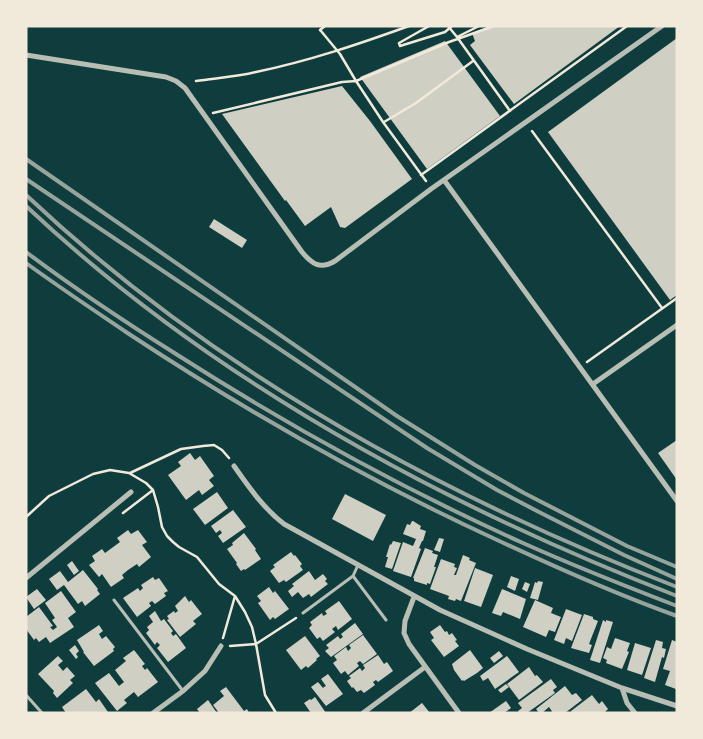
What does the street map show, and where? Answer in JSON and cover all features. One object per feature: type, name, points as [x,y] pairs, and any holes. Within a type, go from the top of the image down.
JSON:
[{"type":"street","points":[[26,55],[169,78],[182,85],[302,252],[317,265],[327,266],[444,180],[662,26]]},
{"type":"street","points":[[444,180],[677,501]]},
{"type":"street","points":[[592,384],[676,327]]},
{"type":"street","points":[[234,466],[259,500],[272,515],[284,524],[414,596],[440,610],[527,649],[622,688],[677,706]]},
{"type":"street","points":[[26,578],[131,492]]},
{"type":"street","points":[[414,596],[405,621],[404,633],[409,644],[458,713]]},
{"type":"street","points":[[153,713],[183,691],[205,671],[221,646]]},
{"type":"street","points":[[363,713],[425,667]]},
{"type":"street","points":[[622,688],[627,703],[634,713]]},
{"type":"lane","points":[[303,613],[353,576],[358,565]]},
{"type":"lane","points":[[353,576],[386,620]]},
{"type":"lane","points":[[114,600],[183,691]]},
{"type":"lane","points":[[26,695],[42,713]]},
{"type":"path","points":[[325,26],[320,30],[321,32],[337,51],[383,122],[432,189]]},
{"type":"path","points":[[196,81],[254,73],[288,65],[337,51],[410,26]]},
{"type":"path","points":[[429,26],[399,43],[400,46],[445,32],[450,27],[510,111]]},
{"type":"path","points":[[458,38],[479,26]]},
{"type":"path","points":[[204,115],[342,82],[356,81],[458,38],[494,26]]},
{"type":"path","points":[[421,175],[627,26]]},
{"type":"path","points":[[383,122],[416,103],[473,60]]},
{"type":"path","points":[[532,131],[662,308]]},
{"type":"path","points":[[580,368],[677,298]]},
{"type":"path","points":[[129,473],[181,449],[214,445],[222,450],[234,466]]},
{"type":"path","points":[[26,517],[49,496],[93,474],[110,470],[129,473],[146,483],[153,490],[162,527],[168,536],[179,547],[197,557],[219,584],[235,596],[245,612],[252,627],[265,695],[276,713]]},
{"type":"path","points":[[123,513],[153,490]]},
{"type":"path","points":[[235,596],[221,646],[256,644],[303,613]]},
{"type":"building","points":[[490,26],[620,26],[514,104],[470,45],[475,41],[472,33]]},
{"type":"building","points":[[677,38],[677,295],[670,300],[548,132]]},
{"type":"building","points":[[445,41],[500,116],[427,169],[360,77]]},
{"type":"building","points":[[342,86],[412,179],[345,228],[340,227],[331,207],[305,226],[222,114]]},
{"type":"building","points":[[214,219],[247,240],[242,248],[209,227]]},
{"type":"building","points":[[677,440],[677,480],[658,453]]},
{"type":"building","points":[[190,453],[195,460],[200,456],[214,476],[209,480],[214,486],[202,495],[199,490],[186,500],[168,475],[181,466],[178,462]]},
{"type":"building","points":[[217,492],[228,508],[205,525],[193,509]]},
{"type":"building","points":[[345,494],[386,515],[373,541],[332,519]]},
{"type":"building","points":[[233,510],[246,527],[223,543],[218,536],[222,533],[220,530],[216,533],[211,526]]},
{"type":"building","points":[[412,521],[421,526],[420,529],[426,531],[411,577],[393,571],[403,542],[413,546],[416,539],[403,534],[407,524],[410,525]]},
{"type":"building","points":[[128,530],[131,534],[138,530],[147,542],[142,545],[151,557],[139,567],[137,564],[128,570],[122,575],[124,578],[111,587],[102,574],[99,577],[89,565],[95,561],[92,556],[102,549],[105,553],[120,542],[117,538]]},
{"type":"building","points":[[244,533],[261,559],[241,571],[227,549]]},
{"type":"building","points":[[439,538],[444,539],[440,552],[434,550]]},
{"type":"building","points":[[393,541],[401,543],[392,569],[385,567],[390,544]]},
{"type":"building","points":[[425,548],[438,555],[430,584],[427,583],[427,585],[414,581],[413,578]]},
{"type":"building","points":[[291,552],[302,564],[300,566],[303,570],[286,582],[284,580],[279,583],[270,571],[275,567],[273,565]]},
{"type":"building","points":[[463,555],[476,563],[461,601],[448,599],[449,596],[430,589],[441,559],[455,564],[454,567],[457,568],[454,575],[456,575]]},
{"type":"building","points":[[72,561],[79,571],[74,575],[67,565]]},
{"type":"building","points":[[475,568],[493,575],[481,607],[464,601]]},
{"type":"building","points":[[83,570],[100,594],[85,606],[82,601],[78,604],[64,585],[57,590],[49,579],[60,571],[68,582]]},
{"type":"building","points":[[309,571],[315,580],[323,574],[328,584],[311,597],[309,594],[303,598],[298,592],[292,597],[288,591],[294,586],[292,584]]},
{"type":"building","points":[[511,576],[519,579],[515,591],[507,587]]},
{"type":"building","points":[[153,577],[155,580],[159,578],[168,591],[164,593],[166,596],[155,604],[152,601],[149,603],[151,606],[137,617],[123,598],[138,588],[140,591],[143,588],[141,585]]},
{"type":"building","points":[[538,581],[543,582],[538,600],[530,598],[535,582],[537,583]]},
{"type":"building","points":[[525,582],[530,584],[527,592],[522,589]]},
{"type":"building","points":[[269,587],[273,593],[275,591],[289,609],[275,619],[273,617],[270,620],[258,603],[261,601],[257,596]]},
{"type":"building","points":[[37,589],[46,600],[34,609],[26,597]]},
{"type":"building","points":[[502,589],[526,599],[520,619],[503,612],[501,616],[492,613]]},
{"type":"building","points":[[61,591],[76,612],[68,618],[74,627],[50,643],[46,637],[39,642],[36,638],[34,640],[26,629],[26,617],[39,607],[53,626],[50,627],[53,630],[57,627],[52,620],[55,618],[45,603]]},
{"type":"building","points":[[185,596],[189,602],[191,600],[202,614],[193,621],[196,624],[180,637],[167,620],[169,619],[167,616],[174,611],[175,613],[178,611],[175,606]]},
{"type":"building","points":[[535,600],[553,608],[551,613],[561,617],[555,632],[549,630],[546,637],[523,627]]},
{"type":"building","points":[[339,601],[352,619],[338,630],[336,626],[332,629],[335,632],[323,641],[320,637],[317,639],[309,628],[312,625],[310,622],[322,613],[323,616],[327,614],[325,611]]},
{"type":"building","points":[[566,609],[582,615],[572,641],[566,638],[564,644],[554,640]]},
{"type":"building","points":[[155,611],[161,621],[164,619],[173,631],[171,633],[173,636],[176,634],[186,648],[168,662],[157,648],[160,645],[157,642],[155,645],[146,633],[149,630],[147,627],[153,622],[149,616]]},
{"type":"building","points":[[584,614],[598,621],[589,644],[592,645],[589,653],[571,648]]},
{"type":"building","points":[[603,620],[613,622],[600,663],[590,660]]},
{"type":"building","points":[[355,623],[363,634],[331,657],[325,651],[329,648],[326,645],[338,636],[340,639],[343,637],[341,634]]},
{"type":"building","points":[[99,625],[103,631],[99,634],[102,639],[106,636],[115,647],[114,651],[94,666],[83,652],[77,640]]},
{"type":"building","points":[[440,625],[449,635],[452,633],[459,646],[444,657],[431,640],[434,638],[430,632]]},
{"type":"building","points":[[363,635],[377,654],[363,664],[360,661],[357,663],[359,666],[348,675],[345,671],[341,674],[333,663],[337,660],[334,656],[346,647],[348,651],[351,648],[349,645]]},
{"type":"building","points":[[305,636],[320,656],[308,668],[306,666],[301,670],[286,650]]},
{"type":"building","points":[[615,638],[630,643],[627,651],[629,652],[622,669],[606,663],[607,660],[603,658],[607,647],[611,649]]},
{"type":"building","points":[[656,640],[663,642],[662,648],[666,649],[655,682],[644,678]]},
{"type":"building","points":[[672,640],[677,642],[676,689],[665,685],[670,671],[663,669]]},
{"type":"building","points":[[635,643],[651,648],[642,675],[627,670]]},
{"type":"building","points":[[75,645],[79,651],[76,654],[78,657],[76,659],[69,650]]},
{"type":"building","points":[[134,650],[145,664],[142,666],[145,670],[147,668],[158,682],[138,697],[134,692],[124,700],[127,703],[117,711],[95,683],[109,673],[119,686],[124,682],[115,670],[126,661],[123,658]]},
{"type":"building","points":[[470,650],[483,668],[462,681],[452,664]]},
{"type":"building","points":[[499,651],[503,656],[494,663],[490,658]]},
{"type":"building","points":[[378,655],[384,664],[387,662],[393,671],[378,682],[376,680],[373,682],[375,685],[364,693],[361,690],[357,692],[347,681],[351,678],[349,676],[360,668],[362,671],[365,668],[363,665]]},
{"type":"building","points":[[58,656],[63,661],[58,665],[63,671],[67,667],[75,676],[70,680],[73,683],[57,698],[53,693],[54,691],[38,674]]},
{"type":"building","points":[[507,656],[519,672],[495,689],[488,678],[483,681],[480,676]]},
{"type":"building","points":[[529,667],[535,676],[537,675],[543,682],[519,700],[507,684]]},
{"type":"building","points":[[328,674],[343,694],[326,706],[311,687],[318,682],[323,688],[326,686],[321,679]]},
{"type":"building","points":[[551,679],[557,687],[553,690],[555,693],[527,713],[519,713],[518,711],[522,708],[518,703]]},
{"type":"building","points":[[506,684],[509,687],[501,693],[498,690]]},
{"type":"building","points":[[565,686],[572,695],[576,693],[582,700],[565,713],[553,713],[549,707],[542,713],[539,713],[536,709]]},
{"type":"building","points":[[226,687],[244,711],[247,709],[249,713],[219,713],[213,705],[224,696],[220,691]]},
{"type":"building","points":[[86,689],[96,702],[99,699],[107,713],[66,713],[62,707]]},
{"type":"building","points":[[592,695],[599,704],[602,701],[608,709],[604,713],[572,713],[571,711]]},
{"type":"building","points":[[315,697],[326,713],[311,713],[304,703]]},
{"type":"building","points":[[208,700],[217,713],[200,713],[197,709]]},
{"type":"building","points":[[506,701],[511,708],[504,713],[489,713]]},
{"type":"building","points":[[422,703],[430,713],[409,713],[413,710]]},
{"type":"railway","points":[[26,159],[397,416],[475,465],[524,493],[627,546],[677,567]]},
{"type":"railway","points":[[26,179],[427,448],[497,490],[537,511],[624,555],[677,579]]},
{"type":"railway","points":[[26,195],[97,258],[173,317],[251,372],[332,422],[416,469],[502,512],[589,551],[677,587]]},
{"type":"railway","points":[[26,206],[97,269],[173,328],[251,382],[333,432],[417,478],[502,521],[589,560],[677,596]]},
{"type":"railway","points":[[26,252],[81,292],[157,342],[260,406],[346,455],[434,501],[523,543],[677,606]]},
{"type":"railway","points":[[26,263],[170,361],[307,443],[353,468],[400,493],[540,560],[677,616]]}]
